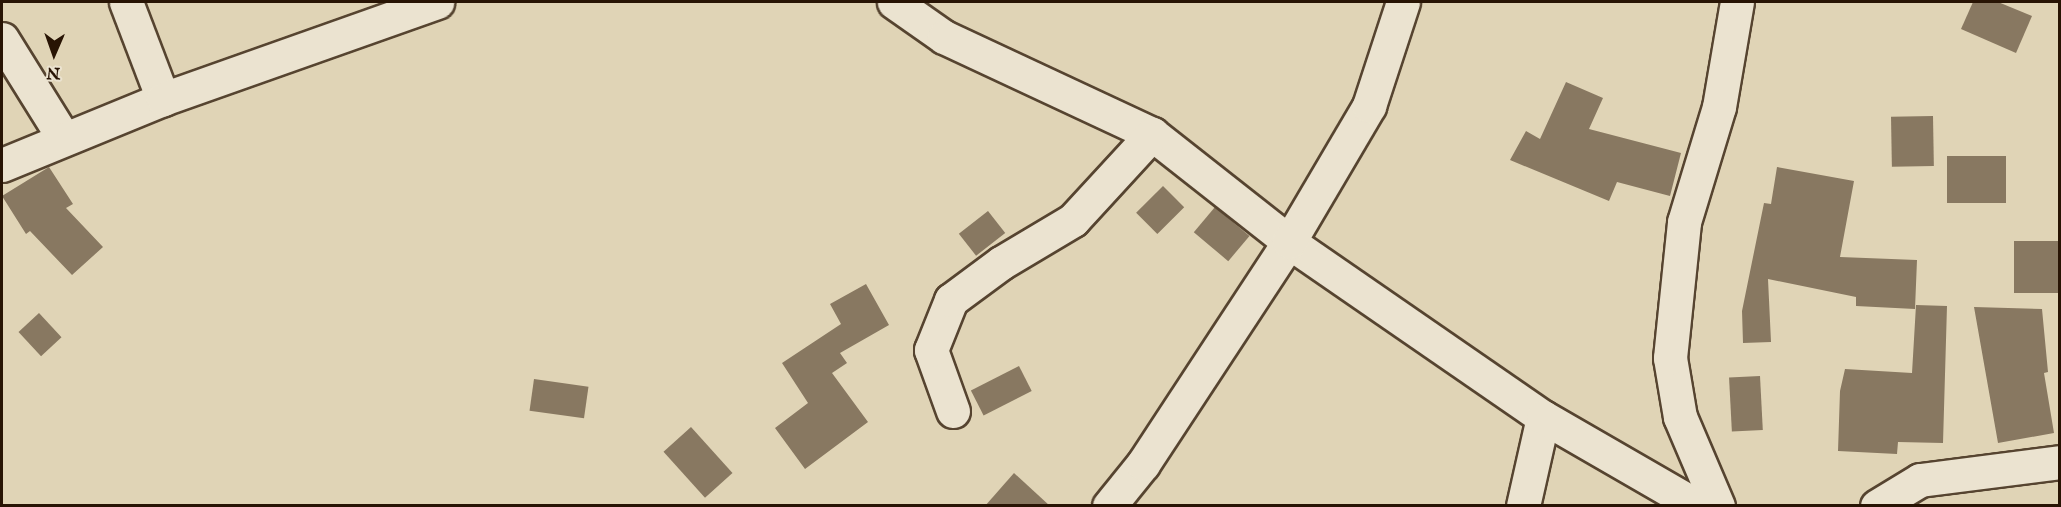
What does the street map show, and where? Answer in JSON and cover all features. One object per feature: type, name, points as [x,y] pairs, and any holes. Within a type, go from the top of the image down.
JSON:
[{"type":"street","points":[[126,2],[163,99]]},
{"type":"street","points":[[2,165],[63,137],[163,99],[437,2]]},
{"type":"street","points":[[894,2],[945,37],[1028,73],[1152,134],[1289,242],[1543,417],[1697,506]]},
{"type":"street","points":[[1109,506],[1143,464],[1289,242],[1369,106],[1403,2]]},
{"type":"street","points":[[1718,506],[1680,417],[1670,358],[1684,222],[1719,107],[1737,2]]},
{"type":"street","points":[[2,39],[63,137]]},
{"type":"street","points":[[952,411],[931,350],[951,300],[1001,263],[1073,220],[1152,134]]},
{"type":"street","points":[[1523,506],[1543,417]]},
{"type":"street","points":[[1877,506],[1920,480],[2060,462]]},
{"type":"building","points":[[1973,2],[1998,2],[2032,16],[2016,53],[1961,29]]},
{"type":"building","points":[[1566,82],[1603,98],[1589,129],[1681,153],[1670,196],[1617,182],[1609,201],[1510,160],[1526,131],[1540,139]]},
{"type":"building","points":[[1933,116],[1934,166],[1892,167],[1891,117]]},
{"type":"building","points":[[1947,156],[2006,156],[2006,203],[1947,203]]},
{"type":"building","points":[[49,167],[73,204],[66,208],[103,247],[72,275],[30,231],[26,234],[2,196]]},
{"type":"building","points":[[1777,167],[1854,181],[1840,257],[1917,260],[1915,309],[1856,306],[1856,297],[1768,279],[1771,342],[1743,343],[1742,311],[1764,203],[1771,204]]},
{"type":"building","points":[[1163,186],[1184,207],[1157,234],[1136,213]]},
{"type":"building","points":[[1215,207],[1249,236],[1228,261],[1194,232]]},
{"type":"building","points":[[988,211],[1005,233],[976,256],[959,234]]},
{"type":"building","points":[[2014,241],[2060,241],[2060,293],[2014,293]]},
{"type":"building","points":[[866,284],[889,325],[840,353],[847,363],[832,373],[868,422],[805,469],[775,428],[808,403],[782,363],[841,324],[830,304]]},
{"type":"building","points":[[1916,305],[1947,306],[1943,443],[1898,442],[1897,454],[1838,451],[1840,391],[1845,369],[1912,373]]},
{"type":"building","points":[[1974,307],[2042,309],[2048,372],[2044,373],[2054,433],[1998,443]]},
{"type":"building","points":[[39,313],[62,337],[41,356],[19,332]]},
{"type":"building","points":[[1019,366],[1032,391],[984,415],[971,391]]},
{"type":"building","points":[[1760,376],[1763,430],[1732,432],[1729,378]]},
{"type":"building","points":[[534,379],[588,387],[584,418],[530,411]]},
{"type":"building","points":[[691,427],[732,473],[705,498],[664,452]]},
{"type":"building","points":[[1014,473],[1050,506],[985,506]]}]
